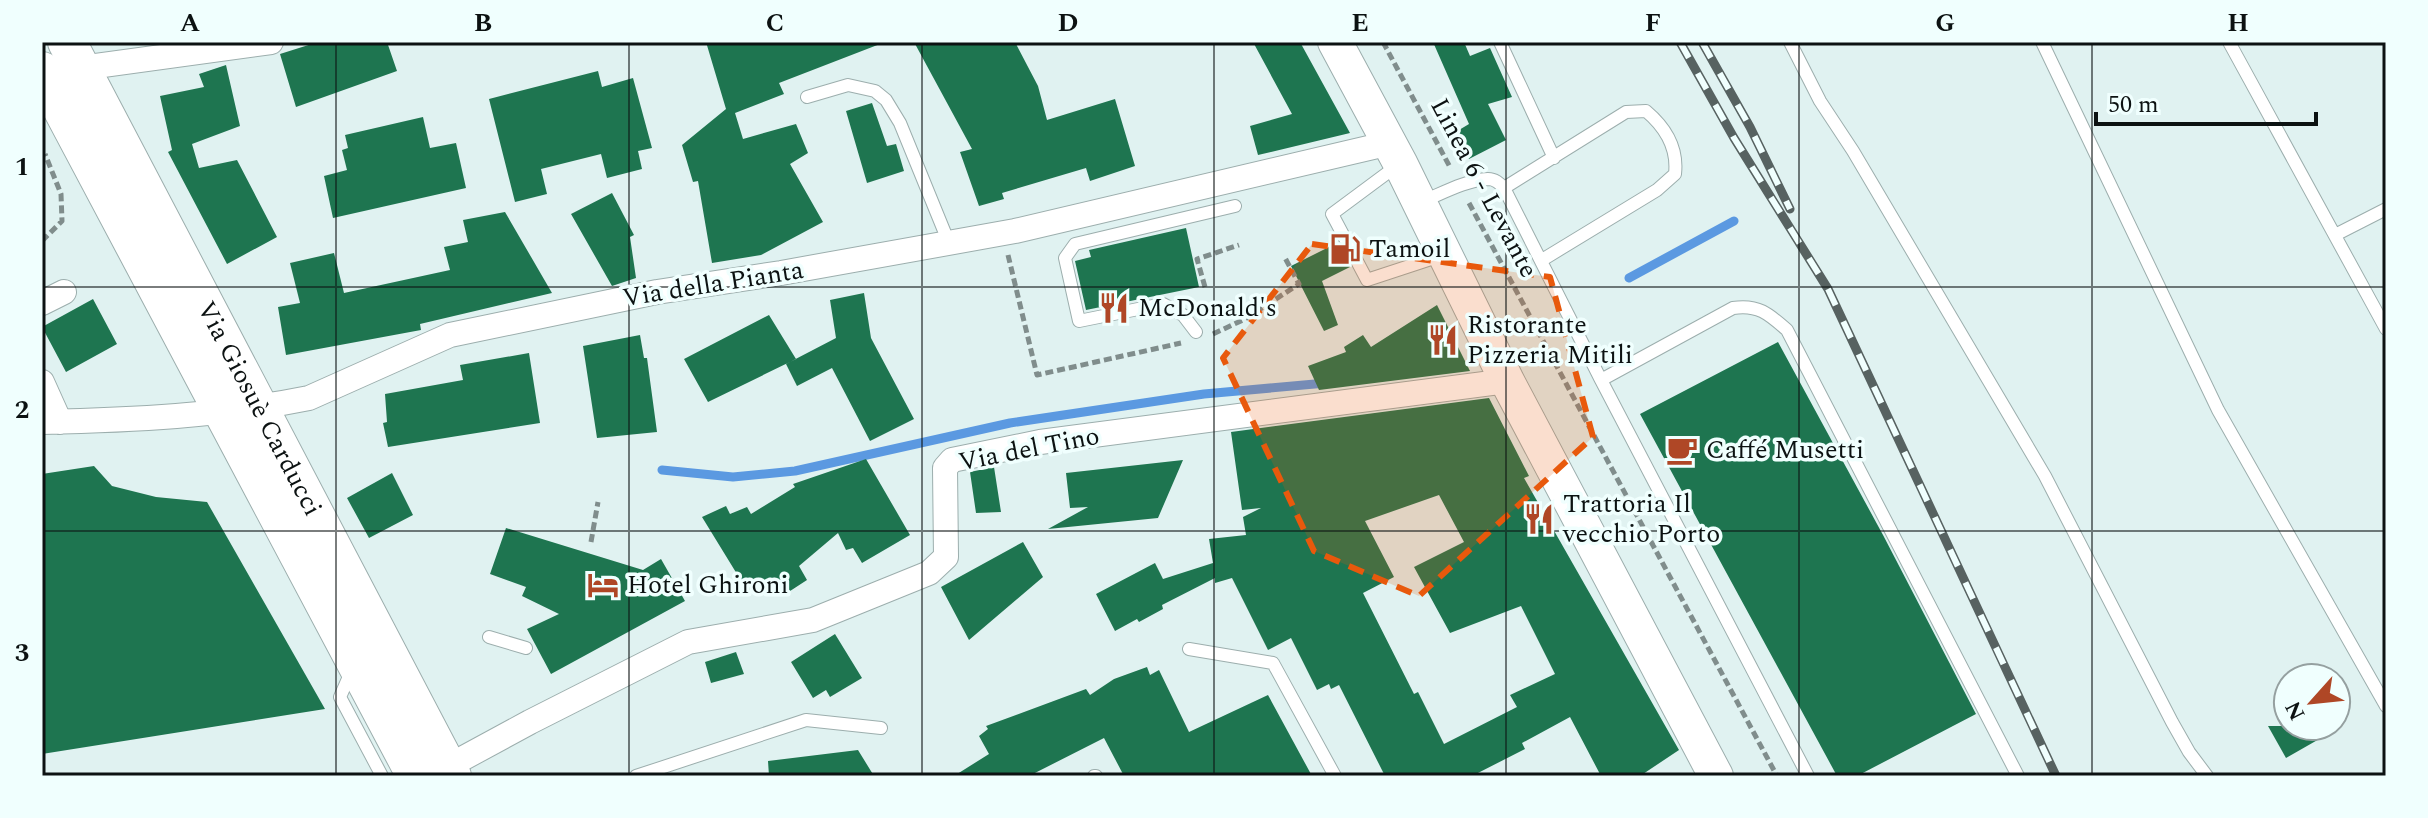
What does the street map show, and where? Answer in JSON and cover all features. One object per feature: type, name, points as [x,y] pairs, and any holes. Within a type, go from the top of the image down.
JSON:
[{"type":"main road","points":[[1335,42],[1395,153],[1507,381],[1716,776]]},
{"type":"main road","name":"Via Giosuè Carducci","points":[[74,55],[259,406],[438,773]]},
{"type":"main road","name":"Via Giosuè Carducci","points":[[42,71],[355,663],[438,773]]},
{"type":"street","points":[[74,55],[271,42]]},
{"type":"street","name":"Via della Pianta","points":[[51,422],[172,418],[309,398],[450,335],[657,292],[1043,225],[1395,153]]},
{"type":"street","name":"Via del Tino","points":[[438,773],[530,722],[688,642],[813,620],[929,573],[946,557],[945,468],[952,460],[1040,442],[1507,381]]},
{"type":"street","points":[[42,382],[51,422]]},
{"type":"lane","points":[[1500,42],[1554,158]]},
{"type":"lane","points":[[1790,42],[1820,101],[1853,151],[2045,476],[2123,630],[2189,752],[2207,776]]},
{"type":"lane","points":[[2042,42],[2218,410],[2386,706]]},
{"type":"lane","points":[[2229,42],[2386,329]]},
{"type":"lane","points":[[807,97],[848,85],[862,86],[886,100],[900,123],[949,243]]},
{"type":"lane","points":[[1504,188],[1626,112],[1646,111],[1661,124],[1677,156],[1675,174],[1657,190],[1542,260]]},
{"type":"lane","points":[[1395,153],[1332,214],[1367,280],[1444,255]]},
{"type":"lane","points":[[1419,203],[1488,179],[1497,181],[1504,188],[1808,776]]},
{"type":"lane","points":[[1196,332],[1183,315],[1163,304],[1079,321],[1065,258],[1075,244],[1235,206]]},
{"type":"lane","points":[[2335,235],[2386,209]]},
{"type":"lane","points":[[1601,380],[1733,308],[1748,305],[1765,310],[1787,330],[2018,776]]},
{"type":"lane","points":[[489,637],[526,648]]},
{"type":"lane","points":[[1189,649],[1273,663],[1335,776]]},
{"type":"lane","points":[[355,663],[340,697],[382,776]]},
{"type":"lane","points":[[636,776],[806,720],[881,728]]},
{"type":"lane","points":[[2189,752],[2196,776]]},
{"type":"path","name":"Linea 6 - Levante","points":[[1383,42],[1777,776]]},
{"type":"path","points":[[42,146],[61,194],[62,221],[42,241]]},
{"type":"path","points":[[1205,287],[1195,258],[1239,245]]},
{"type":"path","points":[[591,542],[598,502]]},
{"type":"highlighted area","points":[[1312,244],[1550,277],[1593,437],[1419,596],[1314,551],[1223,358]]},
{"type":"building","points":[[318,42],[387,42],[397,71],[296,107],[280,54]]},
{"type":"building","points":[[706,42],[880,44],[779,83],[784,94],[735,113],[743,139],[796,124],[808,153],[790,164],[823,222],[761,255],[712,263],[698,181],[693,182],[682,145],[726,109]]},
{"type":"building","points":[[914,42],[1015,42],[1038,86],[1047,120],[1115,99],[1135,166],[1090,181],[1086,168],[1002,193],[1004,199],[979,206],[960,152],[972,149]]},
{"type":"building","points":[[1253,42],[1300,42],[1350,133],[1258,155],[1250,126],[1292,114]]},
{"type":"building","points":[[1433,42],[1464,42],[1470,56],[1490,48],[1512,97],[1488,104],[1506,140],[1469,159],[1454,133],[1469,124]]},
{"type":"building","points":[[226,65],[240,126],[192,144],[199,168],[237,160],[277,237],[227,264],[168,152],[172,150],[160,96],[204,87],[199,74]]},
{"type":"building","points":[[598,71],[602,87],[633,78],[652,148],[638,151],[642,169],[607,178],[601,154],[541,169],[547,194],[515,202],[489,99]]},
{"type":"building","points":[[872,103],[887,146],[896,144],[904,171],[867,183],[846,111]]},
{"type":"building","points":[[423,117],[430,148],[456,143],[466,188],[333,218],[324,176],[347,170],[342,150],[348,148],[345,135]]},
{"type":"building","points":[[612,193],[634,235],[630,237],[636,278],[612,286],[571,214]]},
{"type":"building","points":[[505,212],[552,293],[420,324],[421,330],[286,355],[278,307],[300,303],[290,263],[334,253],[344,293],[450,270],[444,247],[468,242],[463,220]]},
{"type":"building","points":[[1186,228],[1199,287],[1086,310],[1075,261],[1091,257],[1089,250]]},
{"type":"building","points":[[1337,243],[1350,267],[1322,281],[1338,325],[1324,331],[1291,266]]},
{"type":"building","points":[[864,293],[871,338],[914,419],[870,441],[832,368],[797,386],[786,364],[836,338],[830,300]]},
{"type":"building","points":[[93,299],[117,344],[66,372],[42,327]]},
{"type":"building","points":[[1437,305],[1470,371],[1319,390],[1308,366],[1346,352],[1344,347],[1363,335],[1371,347]]},
{"type":"building","points":[[769,315],[796,359],[708,402],[684,359]]},
{"type":"building","points":[[640,335],[644,358],[647,358],[657,432],[597,438],[583,346]]},
{"type":"building","points":[[1778,342],[1976,714],[1857,776],[1837,776],[1640,414]]},
{"type":"building","points":[[529,353],[540,423],[388,447],[383,423],[387,422],[385,394],[463,380],[460,365]]},
{"type":"building","points":[[1489,398],[1529,476],[1524,478],[1679,750],[1640,776],[1601,776],[1570,717],[1522,743],[1525,749],[1472,776],[1385,776],[1339,685],[1331,689],[1329,684],[1317,690],[1291,638],[1268,650],[1232,578],[1215,583],[1215,578],[1162,605],[1163,609],[1139,622],[1137,619],[1115,631],[1096,594],[1155,563],[1163,579],[1213,563],[1209,539],[1246,535],[1243,517],[1261,508],[1242,510],[1231,432]],"holes":[[[1439,495],[1464,542],[1414,567],[1450,633],[1521,606],[1555,674],[1510,695],[1517,707],[1444,744],[1418,692],[1414,694],[1363,593],[1394,577],[1365,521]]]},
{"type":"building","points":[[866,459],[910,535],[862,563],[853,548],[846,550],[838,533],[799,566],[807,580],[787,593],[782,584],[766,593],[761,586],[748,592],[702,517],[726,506],[730,514],[747,507],[751,514],[795,487],[793,484]]},
{"type":"building","points":[[1183,460],[1158,518],[1048,529],[1088,507],[1070,508],[1066,473]]},
{"type":"building","points":[[94,466],[112,486],[156,497],[207,502],[325,709],[42,754],[42,474]]},
{"type":"building","points":[[994,467],[1001,512],[976,513],[970,472]]},
{"type":"building","points":[[392,473],[413,515],[369,538],[347,498]]},
{"type":"building","points":[[506,528],[643,570],[661,559],[685,601],[551,674],[527,629],[559,614],[522,596],[526,587],[490,574]]},
{"type":"building","points":[[1023,542],[1043,577],[969,640],[941,587]]},
{"type":"building","points":[[835,634],[862,678],[830,697],[826,690],[813,698],[791,662]]},
{"type":"building","points":[[736,652],[744,674],[711,683],[705,662]]},
{"type":"building","points":[[1147,667],[1150,675],[1159,670],[1189,732],[1268,695],[1312,776],[1124,776],[1104,738],[1029,776],[954,776],[989,754],[979,736],[988,729],[986,726],[1086,689],[1090,695],[1114,679]]},
{"type":"building","points":[[2277,742],[2314,742],[2286,758]]},
{"type":"building","points":[[858,750],[874,776],[769,776],[768,761]]},
{"type":"waterway","points":[[1629,278],[1734,221]]},
{"type":"waterway","points":[[662,470],[733,477],[795,471],[1010,423],[1204,394],[1326,383]]},
{"type":"railway","points":[[1680,42],[1734,138],[1828,289],[2056,776]]},
{"type":"railway","points":[[1702,42],[1750,127],[1790,209]]},
{"type":"place","name":"Tamoil","points":[[1345,249]]},
{"type":"place","name":"McDonald's","points":[[1114,308]]},
{"type":"place","name":"Ristorante Pizzeria Mitili","points":[[1443,340]]},
{"type":"place","name":"Caffé Musetti","points":[[1682,450]]},
{"type":"place","name":"Trattoria Il vecchio Porto","points":[[1539,519]]},
{"type":"place","name":"Hotel Ghironi","points":[[603,585]]}]
